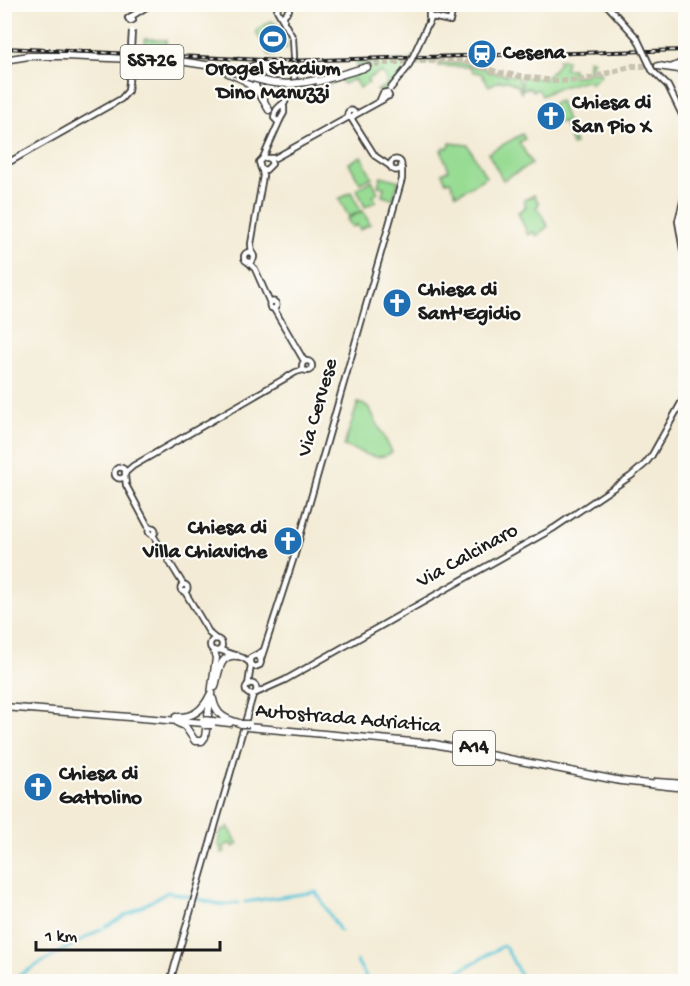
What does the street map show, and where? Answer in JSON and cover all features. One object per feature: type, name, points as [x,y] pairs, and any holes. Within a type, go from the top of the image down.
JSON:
[{"type":"highway","name":"SS726","points":[[4,61],[29,56],[64,56],[197,63],[215,66],[238,76],[279,87],[306,85],[367,66]]},
{"type":"highway","name":"SS726","points":[[4,61],[43,57],[187,64],[207,66],[280,85],[307,82],[347,72]]},
{"type":"highway","points":[[657,69],[676,67],[684,58]]},
{"type":"highway","points":[[657,69],[684,70],[684,58]]},
{"type":"highway","points":[[215,66],[238,71],[273,64]]},
{"type":"highway","points":[[273,115],[256,87],[254,76],[258,69],[263,69],[276,85],[306,87],[331,78]]},
{"type":"highway","points":[[226,71],[257,79],[263,78],[266,73]]},
{"type":"highway","points":[[226,71],[248,83],[273,115]]},
{"type":"highway","points":[[273,115],[262,96],[263,91],[268,87],[338,74]]},
{"type":"highway","points":[[218,649],[217,653],[221,663]]},
{"type":"highway","points":[[151,719],[181,723],[191,737],[199,741],[204,739],[207,735],[218,649]]},
{"type":"highway","points":[[167,718],[186,717],[196,713],[213,691],[221,663],[227,656],[240,657]]},
{"type":"highway","points":[[213,691],[216,710],[224,718],[241,725]]},
{"type":"highway","name":"Autostrada Adriatica","points":[[4,705],[204,723]]},
{"type":"highway","name":"Autostrada Adriatica","points":[[136,717],[435,741],[600,774],[686,786]]},
{"type":"highway","points":[[191,737],[193,727],[204,723]]},
{"type":"main road","points":[[4,165],[107,107],[125,92],[132,21],[151,4]]},
{"type":"main road","points":[[279,4],[276,9],[293,38],[294,57]]},
{"type":"main road","points":[[284,21],[284,16],[290,8],[287,4]]},
{"type":"main road","points":[[119,479],[133,466],[296,372],[303,364],[251,261],[251,244],[264,170],[259,164],[352,116],[385,95],[408,67],[429,21],[434,16],[450,21],[454,4]]},
{"type":"main road","points":[[606,4],[637,38],[668,86],[686,123]]},
{"type":"main road","points":[[429,5],[429,21]]},
{"type":"main road","points":[[278,12],[287,12]]},
{"type":"main road","points":[[294,81],[295,65]]},
{"type":"main road","points":[[264,170],[271,167],[269,158],[273,115],[284,104],[291,90]]},
{"type":"main road","points":[[273,115],[284,113],[284,104]]},
{"type":"main road","points":[[352,116],[372,153],[399,170],[401,162],[391,163]]},
{"type":"main road","name":"Via Cervese","points":[[254,661],[266,648],[382,250],[402,176],[399,170]]},
{"type":"main road","points":[[685,257],[682,254],[684,248],[679,218],[686,190]]},
{"type":"main road","points":[[251,244],[244,258],[251,261]]},
{"type":"main road","points":[[246,253],[252,254]]},
{"type":"main road","name":"Via Calcinaro","points":[[253,690],[266,689],[285,680],[554,528],[624,481],[645,464],[686,394]]},
{"type":"main road","points":[[124,472],[117,468],[114,471],[115,476],[126,485],[147,521],[150,532],[155,536],[182,584],[187,586],[186,591],[213,640],[210,647],[254,661],[251,675],[253,690],[170,981]]},
{"type":"main road","points":[[124,472],[126,485]]},
{"type":"main road","points":[[213,640],[220,641],[218,649]]},
{"type":"green space","name":"Orogel Stadium Dino Manuzzi","points":[[271,21],[278,25],[287,48],[272,56],[269,55],[256,32]]},
{"type":"green space","points":[[145,39],[166,40],[166,52],[145,51]]},
{"type":"green space","points":[[437,59],[436,63],[408,64],[395,82],[382,91],[377,91],[387,84],[381,72],[367,79],[369,83],[359,88],[354,79],[343,84],[340,79],[329,85],[328,83],[370,68],[369,64],[357,67],[355,62]]},
{"type":"green space","points":[[588,59],[594,61],[591,64],[594,72],[599,70],[601,76],[590,84],[584,81],[554,89],[542,96],[538,89],[533,91],[530,88],[523,89],[521,76],[545,79],[559,63],[558,60],[567,60],[565,69],[573,69],[574,76],[585,75],[589,71]]},
{"type":"green space","points":[[440,63],[465,63],[475,67],[484,67],[487,71],[518,77],[522,91],[521,93],[518,86],[506,80],[489,86],[481,73],[473,72],[469,67],[438,66]]},
{"type":"green space","points":[[560,101],[575,144],[572,145],[563,121],[551,126],[549,121],[557,118],[552,104]]},
{"type":"green space","points":[[522,134],[525,139],[519,142],[532,164],[503,180],[488,153]]},
{"type":"green space","points":[[450,143],[468,145],[486,177],[456,194],[450,181],[446,182],[442,173],[449,170],[441,150],[443,151],[444,147],[448,148]]},
{"type":"green space","points":[[361,156],[372,177],[360,183],[349,163]]},
{"type":"green space","points":[[381,176],[399,181],[393,199],[382,196],[384,187],[378,186]]},
{"type":"green space","points":[[372,180],[378,193],[373,196],[376,201],[365,207],[357,189]]},
{"type":"green space","points":[[351,192],[361,211],[349,217],[339,199]]},
{"type":"green space","points":[[534,195],[539,203],[536,209],[539,210],[548,226],[537,236],[534,232],[528,235],[518,212],[526,207],[524,200]]},
{"type":"green space","points":[[363,211],[370,224],[360,230],[357,225],[352,227],[347,219]]},
{"type":"green space","points":[[358,403],[367,406],[370,410],[392,452],[380,457],[344,446]]},
{"type":"green space","points":[[228,826],[238,844],[233,847],[231,843],[223,847],[225,851],[222,853],[218,842],[222,829],[226,830]]},
{"type":"waterway","points":[[105,927],[168,892],[191,897]]},
{"type":"waterway","points":[[245,902],[316,892],[340,931]]},
{"type":"waterway","points":[[198,899],[222,905],[238,903]]},
{"type":"waterway","points":[[7,982],[101,929]]},
{"type":"waterway","points":[[440,982],[503,946],[524,982]]},
{"type":"waterway","points":[[357,961],[369,982]]},
{"type":"tunnel","points":[[366,65],[406,61],[462,60],[499,73],[553,81],[584,80],[633,66],[658,66]]},
{"type":"railway","points":[[4,48],[283,61],[686,50]]},
{"type":"place","name":"Orogel Stadium Dino Manuzzi","points":[[273,39]]},
{"type":"place","name":"Cesena","points":[[482,54]]},
{"type":"place","name":"Chiesa di San Pio X","points":[[551,116]]},
{"type":"place","name":"Chiesa di Sant'Egidio","points":[[397,303]]},
{"type":"place","name":"Chiesa di Villa Chiaviche","points":[[288,541]]},
{"type":"place","name":"Chiesa di Gattolino","points":[[38,787]]}]
